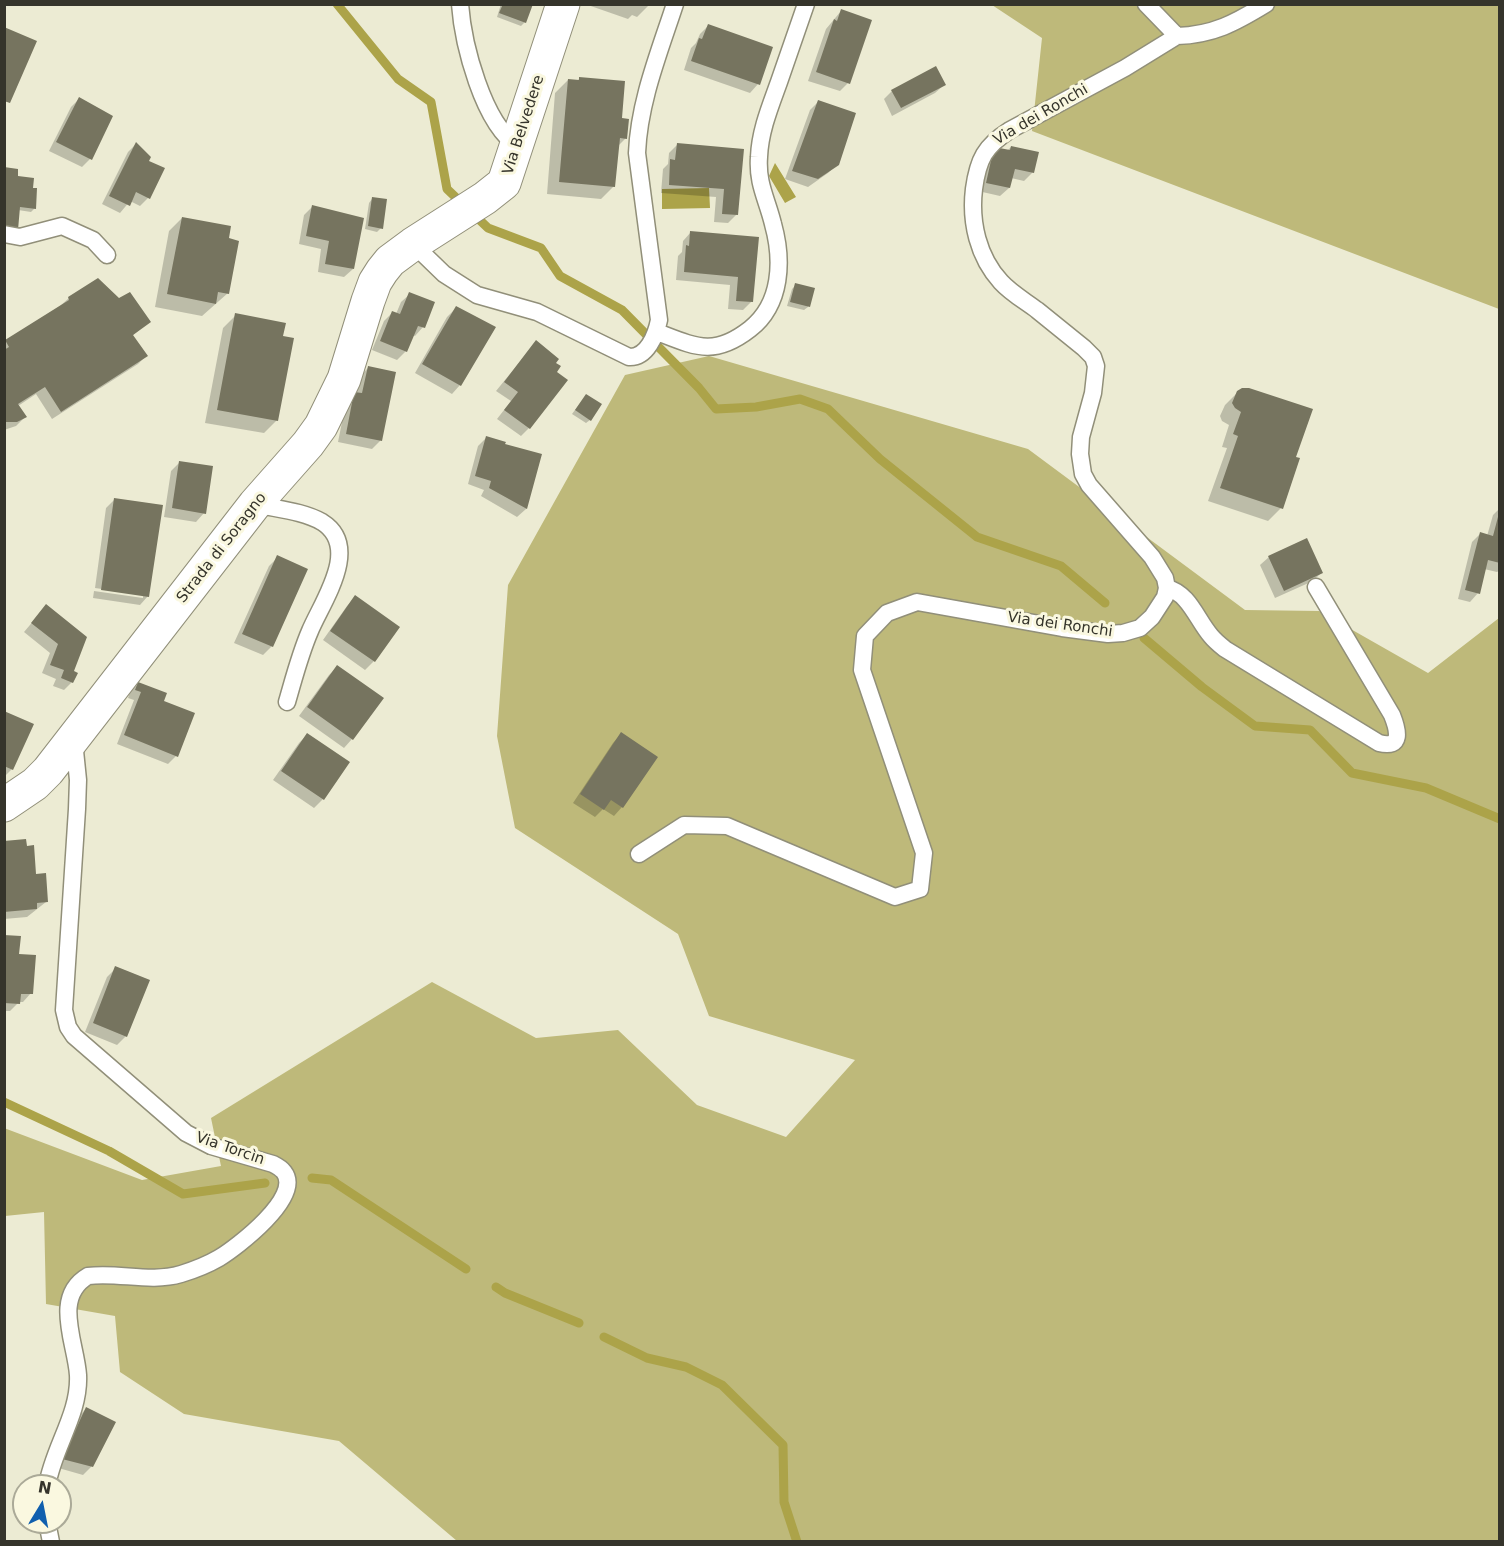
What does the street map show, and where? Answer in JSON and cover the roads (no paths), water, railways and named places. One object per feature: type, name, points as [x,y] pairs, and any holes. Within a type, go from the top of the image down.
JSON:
[{"type":"street","name":"Via Belvedere","points":[[414,244],[486,198],[504,183],[563,4]]},
{"type":"street","name":"Strada di Soragno","points":[[4,804],[35,783],[48,771],[255,504],[308,444],[321,426],[344,379],[375,282],[414,244]]},
{"type":"lane","points":[[460,4],[462,27],[469,55],[489,111],[507,139],[518,146]]},
{"type":"lane","points":[[414,244],[444,274],[477,295],[537,312],[629,357],[637,357],[646,349],[657,332],[659,320],[637,153],[638,131],[645,97],[675,4]]},
{"type":"lane","points":[[657,332],[697,346],[724,345],[735,341],[758,322],[774,298],[778,276],[777,242],[761,189],[760,143],[806,4]]},
{"type":"lane","points":[[1146,4],[1177,36],[1219,30],[1266,4]]},
{"type":"lane","name":"Via dei Ronchi","points":[[639,854],[684,825],[727,826],[895,897],[920,889],[924,853],[901,792],[862,670],[865,636],[887,612],[917,602],[1108,634],[1140,628],[1152,617],[1165,597],[1167,588],[1165,578],[1152,557],[1089,485],[1083,474],[1080,454],[1085,418],[1093,393],[1096,366],[1093,357],[1002,284],[990,269],[980,249],[974,224],[972,200],[980,159],[994,140],[1125,68],[1177,36]]},
{"type":"lane","points":[[4,234],[20,237],[62,226],[93,240],[108,255]]},
{"type":"lane","points":[[255,504],[309,517],[323,523],[336,539],[339,567],[309,632],[287,702]]},
{"type":"lane","points":[[1167,588],[1182,595],[1211,636],[1225,649],[1379,743],[1388,745],[1394,742],[1398,735],[1392,715],[1316,587]]},
{"type":"lane","name":"Via Torcìn","points":[[49,1474],[76,1399],[78,1375],[68,1311],[76,1288],[82,1280],[88,1276],[154,1278],[178,1275],[218,1258],[267,1220],[285,1191],[287,1178],[282,1169],[273,1164],[211,1146],[186,1133],[74,1036],[68,1027],[64,1010],[78,780],[74,737]]},
{"type":"waterway","points":[[337,4],[398,79],[431,102],[447,189],[488,228],[541,248],[560,276],[622,310],[699,388],[716,409],[756,407],[800,399],[828,409],[880,459],[977,537],[1061,566],[1105,603]]},
{"type":"waterway","points":[[1144,638],[1202,687],[1255,726],[1310,730],[1352,773],[1426,788],[1500,819]]},
{"type":"waterway","points":[[4,1102],[109,1151],[183,1194],[265,1183]]},
{"type":"waterway","points":[[312,1178],[331,1180],[466,1269]]},
{"type":"waterway","points":[[496,1287],[505,1293],[579,1323]]},
{"type":"waterway","points":[[604,1337],[647,1358],[686,1367],[722,1385],[783,1445],[784,1502],[797,1542]]}]
